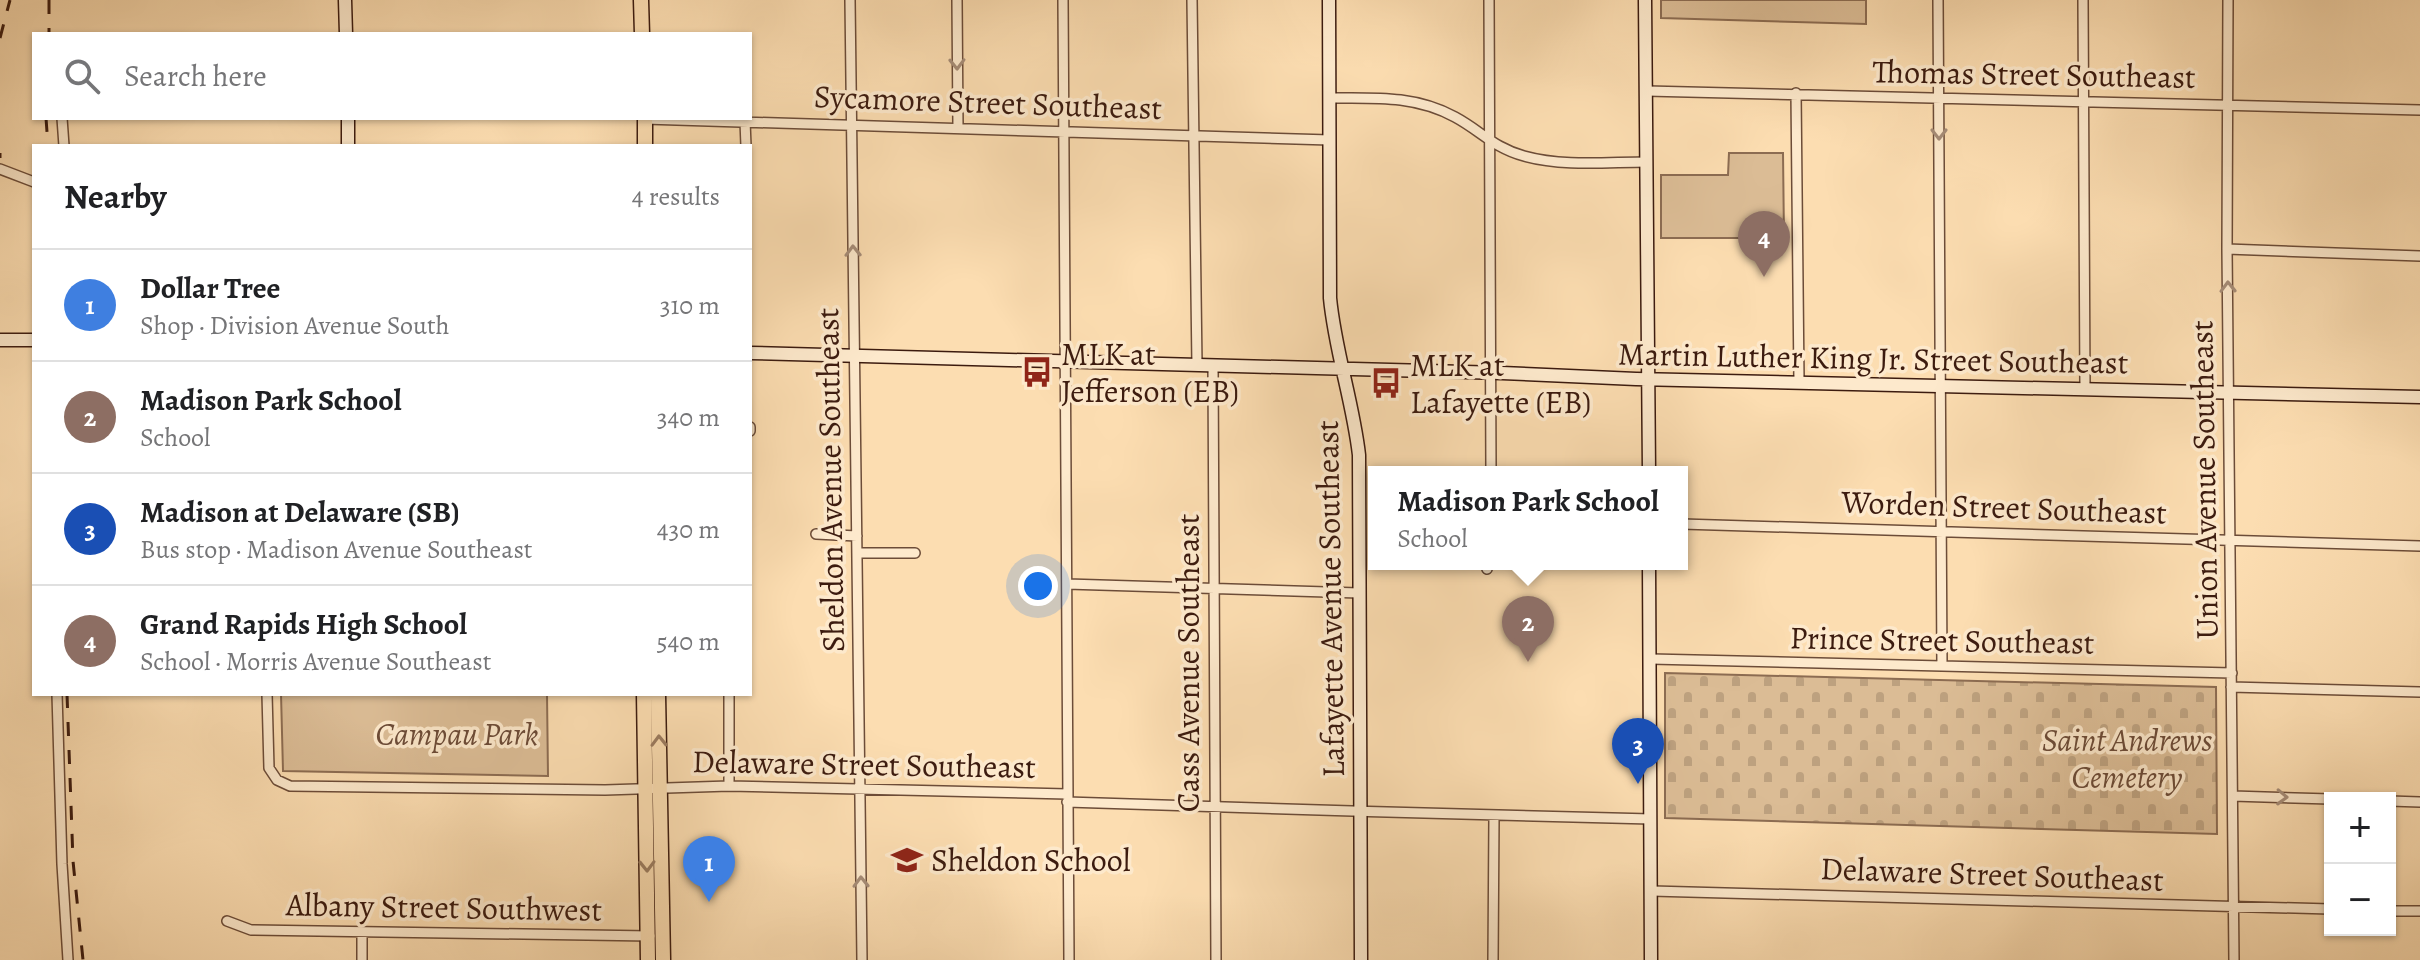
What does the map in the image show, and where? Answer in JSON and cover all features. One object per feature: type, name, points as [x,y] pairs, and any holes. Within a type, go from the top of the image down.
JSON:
[{"type":"main road","points":[[641,0],[642,32]]},
{"type":"main road","points":[[645,120],[645,144]]},
{"type":"main road","points":[[644,696],[653,788]]},
{"type":"main road","points":[[648,960],[655,936],[653,788],[658,696]]},
{"type":"main road","points":[[655,936],[663,960]]},
{"type":"street","points":[[345,0],[346,32]]},
{"type":"street","name":"Sheldon Avenue Southeast","points":[[850,0],[862,960]]},
{"type":"street","points":[[957,0],[958,128]]},
{"type":"street","points":[[1063,0],[1069,960]]},
{"type":"street","points":[[1192,0],[1197,365]]},
{"type":"street","name":"Lafayette Avenue Southeast","points":[[1329,0],[1330,298],[1359,455],[1361,960]]},
{"type":"street","points":[[1489,0],[1491,466]]},
{"type":"street","points":[[1645,0],[1649,466]]},
{"type":"street","points":[[1938,0],[1942,666]]},
{"type":"street","points":[[2083,0],[2085,389]]},
{"type":"street","name":"Union Avenue Southeast","points":[[2228,0],[2227,249],[2234,960]]},
{"type":"street","name":"Thomas Street Southeast","points":[[1647,91],[2420,110]]},
{"type":"street","points":[[1796,93],[1799,381]]},
{"type":"street","points":[[1329,98],[1395,98],[1426,103],[1459,119],[1490,142],[1514,153],[1543,160],[1647,162]]},
{"type":"street","points":[[62,120],[64,144]]},
{"type":"street","points":[[348,120],[348,144]]},
{"type":"street","name":"Sycamore Street Southeast","points":[[695,120],[1330,140]]},
{"type":"street","points":[[745,121],[746,144]]},
{"type":"street","points":[[0,169],[32,181]]},
{"type":"street","points":[[2227,249],[2420,256]]},
{"type":"street","points":[[0,340],[32,340]]},
{"type":"street","name":"Martin Luther King Jr. Street Southeast","points":[[752,353],[1649,380],[2420,397]]},
{"type":"street","name":"Cass Avenue Southeast","points":[[1213,365],[1216,960]]},
{"type":"street","name":"Worden Street Southeast","points":[[1688,524],[2420,546]]},
{"type":"street","points":[[816,534],[857,536]]},
{"type":"street","points":[[857,553],[915,553]]},
{"type":"street","points":[[1649,570],[1651,960]]},
{"type":"street","points":[[1067,584],[1359,593]]},
{"type":"street","name":"Prince Street Southeast","points":[[1651,659],[2232,673]]},
{"type":"street","points":[[2231,687],[2420,692]]},
{"type":"street","points":[[57,696],[68,960]]},
{"type":"street","name":"Delaware Street Southeast","points":[[267,696],[269,768],[277,780],[290,786],[729,786],[1067,798],[1215,807],[1651,819]]},
{"type":"street","points":[[729,696],[729,786]]},
{"type":"street","points":[[2233,796],[2324,799]]},
{"type":"street","points":[[2396,801],[2420,802]]},
{"type":"street","points":[[1493,960],[1494,816]]},
{"type":"street","name":"Delaware Street Southeast","points":[[1652,891],[2324,909]]},
{"type":"street","points":[[2396,911],[2420,911]]},
{"type":"street","name":"Albany Street Southwest","points":[[227,921],[251,930],[655,936]]},
{"type":"street","points":[[362,933],[362,960]]},
{"type":"green space","points":[[1661,0],[1866,0],[1866,24],[1661,18]]},
{"type":"green space","points":[[1729,153],[1783,153],[1784,238],[1661,238],[1661,175],[1728,175]]},
{"type":"green space","name":"Saint Andrews Cemetery","points":[[1665,673],[2216,687],[2217,834],[1665,818]]},
{"type":"green space","name":"Campau Park","points":[[281,696],[547,696],[548,776],[283,771]]},
{"type":"railway","points":[[0,38],[10,0]]},
{"type":"railway","points":[[49,0],[49,32]]},
{"type":"railway","points":[[46,120],[48,144]]},
{"type":"railway","points":[[0,153],[0,158]]},
{"type":"railway","points":[[67,696],[73,861],[83,960]]},
{"type":"place","name":"Grand Rapids High School","points":[[1764,277]]},
{"type":"place","name":"MLK at Jefferson (EB)","points":[[1037,372]]},
{"type":"place","name":"MLK at Lafayette (EB)","points":[[1386,383]]},
{"type":"place","name":"Madison Park School","points":[[1528,662]]},
{"type":"place","name":"Madison at Delaware (SB)","points":[[1638,784]]},
{"type":"place","name":"Sheldon School","points":[[907,860]]},
{"type":"place","name":"Dollar Tree","points":[[709,902]]}]
